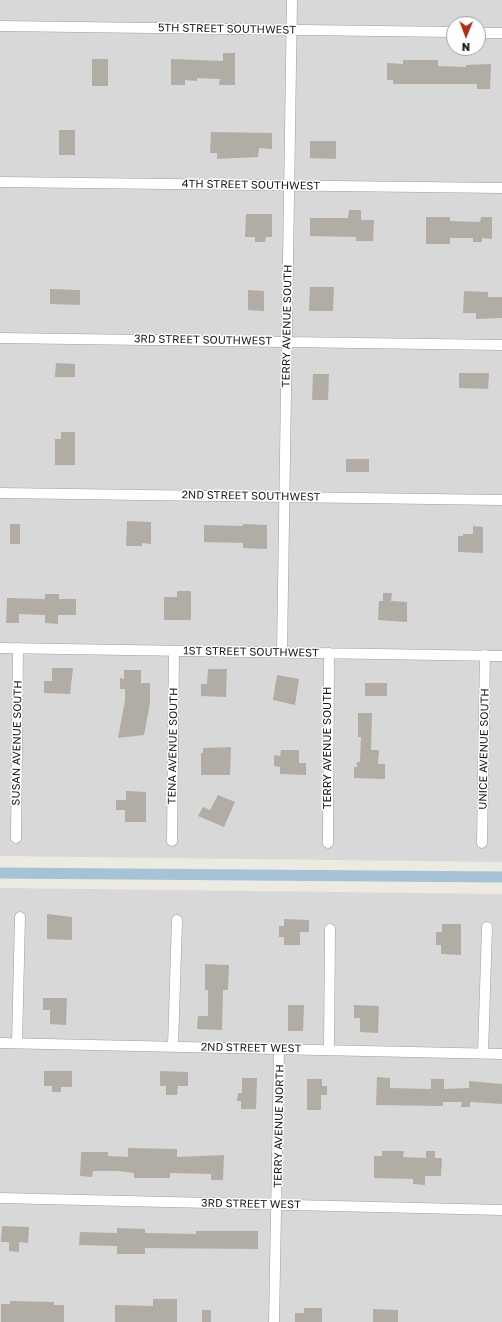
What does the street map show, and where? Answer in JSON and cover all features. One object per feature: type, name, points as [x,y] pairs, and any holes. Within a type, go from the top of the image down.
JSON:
[{"type":"street","name":"TERRY AVENUE SOUTH","points":[[282,652],[292,0]]},
{"type":"street","name":"5TH STREET SOUTHWEST","points":[[0,26],[446,32]]},
{"type":"street","points":[[486,32],[502,33]]},
{"type":"street","name":"4TH STREET SOUTHWEST","points":[[0,182],[502,188]]},
{"type":"street","name":"3RD STREET SOUTHWEST","points":[[0,338],[502,345]]},
{"type":"street","name":"2ND STREET SOUTHWEST","points":[[0,493],[502,500]]},
{"type":"street","name":"1ST STREET SOUTHWEST","points":[[0,648],[502,656]]},
{"type":"street","name":"SUSAN AVENUE SOUTH","points":[[16,838],[18,648]]},
{"type":"street","name":"TENA AVENUE SOUTH","points":[[172,841],[174,651]]},
{"type":"street","name":"TERRY AVENUE SOUTH","points":[[328,843],[329,653]]},
{"type":"street","name":"UNICE AVENUE SOUTH","points":[[482,843],[485,655]]},
{"type":"street","points":[[17,1043],[20,917]]},
{"type":"street","points":[[173,1046],[177,920]]},
{"type":"street","points":[[483,1053],[487,927]]},
{"type":"street","points":[[329,1050],[330,929]]},
{"type":"street","name":"2ND STREET WEST","points":[[0,1043],[502,1054]]},
{"type":"street","name":"TERRY AVENUE NORTH","points":[[274,1322],[278,1205],[280,1049]]},
{"type":"street","name":"3RD STREET WEST","points":[[0,1198],[502,1210]]},
{"type":"shaded area","points":[[0,0],[502,0],[502,862],[0,856]]},
{"type":"shaded area","points":[[0,888],[502,894],[502,1322],[0,1322]]},
{"type":"building","points":[[223,53],[235,53],[235,85],[219,85],[220,79],[197,78],[197,81],[185,80],[185,85],[171,85],[171,59],[223,61]]},
{"type":"building","points":[[92,59],[108,59],[108,86],[92,86]]},
{"type":"building","points":[[403,60],[438,60],[438,66],[466,67],[466,65],[491,64],[490,89],[477,89],[477,84],[393,84],[393,80],[387,80],[387,63],[403,64]]},
{"type":"building","points":[[59,130],[75,130],[75,155],[59,155]]},
{"type":"building","points":[[211,132],[272,133],[272,149],[259,148],[258,157],[217,159],[217,153],[210,153]]},
{"type":"building","points":[[310,141],[336,141],[336,159],[310,158]]},
{"type":"building","points":[[349,210],[361,210],[361,220],[374,220],[373,241],[356,241],[356,237],[310,236],[310,218],[348,218]]},
{"type":"building","points":[[246,214],[272,214],[272,237],[266,237],[265,242],[255,242],[255,237],[245,237]]},
{"type":"building","points":[[426,217],[450,217],[450,221],[480,222],[481,217],[492,217],[492,239],[482,238],[482,242],[473,242],[473,238],[450,238],[450,244],[426,244]]},
{"type":"building","points":[[310,287],[334,287],[333,311],[309,311]]},
{"type":"building","points":[[50,289],[80,290],[80,305],[50,304]]},
{"type":"building","points":[[248,290],[264,291],[264,311],[248,310]]},
{"type":"building","points":[[464,291],[488,292],[488,297],[502,297],[502,318],[476,319],[476,313],[463,313]]},
{"type":"building","points":[[56,363],[75,364],[75,377],[55,377]]},
{"type":"building","points":[[459,373],[489,373],[488,389],[459,388]]},
{"type":"building","points":[[313,374],[329,374],[328,400],[312,400]]},
{"type":"building","points":[[61,432],[75,432],[75,465],[55,465],[55,439],[61,439]]},
{"type":"building","points":[[346,459],[369,459],[369,472],[346,472]]},
{"type":"building","points":[[127,521],[151,522],[151,544],[142,543],[142,546],[126,546]]},
{"type":"building","points":[[10,524],[20,524],[20,544],[10,544]]},
{"type":"building","points":[[243,524],[267,525],[267,549],[243,548],[243,543],[204,542],[204,525],[243,526]]},
{"type":"building","points":[[473,526],[483,527],[483,553],[458,552],[458,536],[463,536],[463,534],[473,534]]},
{"type":"building","points":[[177,591],[191,591],[191,620],[164,620],[164,597],[177,597]]},
{"type":"building","points":[[383,593],[392,593],[391,601],[407,602],[407,622],[378,620],[379,601],[383,601]]},
{"type":"building","points":[[45,594],[59,594],[59,599],[76,599],[76,615],[58,615],[58,624],[45,623],[45,615],[19,614],[19,623],[6,623],[7,598],[45,599]]},
{"type":"building","points":[[52,668],[73,668],[70,694],[44,693],[44,681],[52,681]]},
{"type":"building","points":[[208,669],[227,669],[226,697],[201,696],[201,684],[207,684]]},
{"type":"building","points":[[124,670],[141,670],[141,683],[150,683],[150,703],[144,735],[118,738],[125,701],[125,689],[120,689],[120,678],[124,679]]},
{"type":"building","points":[[277,675],[299,679],[295,705],[273,700]]},
{"type":"building","points":[[365,683],[387,683],[387,696],[365,696]]},
{"type":"building","points":[[358,713],[372,713],[371,750],[379,750],[378,764],[385,764],[385,779],[354,778],[354,767],[357,767],[357,762],[360,762],[361,737],[358,737]]},
{"type":"building","points":[[231,747],[230,775],[201,775],[201,753],[203,753],[203,748]]},
{"type":"building","points":[[281,750],[299,750],[299,763],[306,763],[306,775],[280,774],[280,767],[274,766],[274,755],[280,756]]},
{"type":"building","points":[[126,791],[146,792],[146,822],[125,822],[125,810],[116,810],[116,800],[126,800]]},
{"type":"building","points":[[218,795],[235,802],[224,827],[198,816],[203,807],[210,810]]},
{"type":"building","points":[[47,914],[72,917],[72,940],[47,939]]},
{"type":"building","points":[[284,919],[309,920],[309,932],[300,932],[300,945],[284,945],[284,937],[279,937],[279,926],[284,926]]},
{"type":"building","points":[[442,924],[461,924],[461,955],[441,954],[441,945],[436,945],[436,932],[442,932]]},
{"type":"building","points":[[205,964],[229,965],[228,990],[223,990],[222,1030],[197,1029],[198,1016],[208,1016],[208,990],[205,990]]},
{"type":"building","points":[[43,998],[67,998],[66,1025],[50,1024],[50,1010],[43,1010]]},
{"type":"building","points":[[288,1005],[304,1005],[303,1031],[288,1031]]},
{"type":"building","points":[[354,1005],[379,1006],[378,1033],[360,1032],[360,1018],[354,1018]]},
{"type":"building","points":[[44,1071],[72,1071],[72,1087],[61,1087],[61,1092],[52,1092],[52,1086],[44,1086]]},
{"type":"building","points":[[160,1071],[188,1072],[188,1086],[178,1086],[177,1095],[166,1095],[166,1086],[160,1086]]},
{"type":"building","points":[[377,1077],[390,1078],[390,1088],[431,1089],[431,1079],[444,1079],[444,1089],[469,1088],[469,1081],[502,1084],[502,1104],[470,1102],[470,1107],[461,1107],[462,1102],[443,1102],[443,1106],[376,1105]]},
{"type":"building","points":[[242,1078],[257,1078],[256,1109],[241,1109],[241,1101],[237,1101],[238,1093],[242,1093]]},
{"type":"building","points":[[307,1079],[322,1079],[322,1086],[327,1086],[327,1095],[321,1095],[321,1110],[307,1110]]},
{"type":"building","points":[[128,1148],[177,1149],[177,1157],[224,1155],[223,1180],[211,1180],[211,1174],[170,1173],[170,1178],[134,1178],[134,1173],[119,1171],[93,1171],[92,1177],[80,1176],[81,1152],[108,1152],[108,1156],[128,1157]]},
{"type":"building","points":[[382,1151],[404,1151],[403,1157],[426,1158],[426,1151],[435,1151],[435,1158],[442,1158],[441,1176],[425,1176],[425,1185],[413,1184],[413,1179],[374,1178],[374,1156],[382,1156]]},
{"type":"building","points":[[2,1226],[29,1227],[28,1243],[19,1242],[19,1252],[9,1251],[9,1242],[1,1242]]},
{"type":"building","points":[[117,1228],[145,1229],[145,1233],[196,1234],[196,1231],[258,1231],[258,1249],[145,1248],[145,1254],[117,1254],[117,1246],[79,1245],[80,1232],[117,1233]]},
{"type":"building","points":[[153,1299],[177,1299],[177,1322],[115,1322],[115,1305],[153,1306]]},
{"type":"building","points":[[10,1301],[54,1302],[54,1305],[64,1305],[64,1322],[1,1322],[1,1304],[10,1304]]},
{"type":"building","points":[[304,1308],[322,1308],[322,1322],[295,1322],[295,1313],[304,1313]]},
{"type":"building","points":[[373,1309],[398,1310],[398,1322],[373,1322]]},
{"type":"building","points":[[202,1310],[211,1310],[211,1322],[202,1322]]},
{"type":"waterway","points":[[0,873],[502,877]]}]
